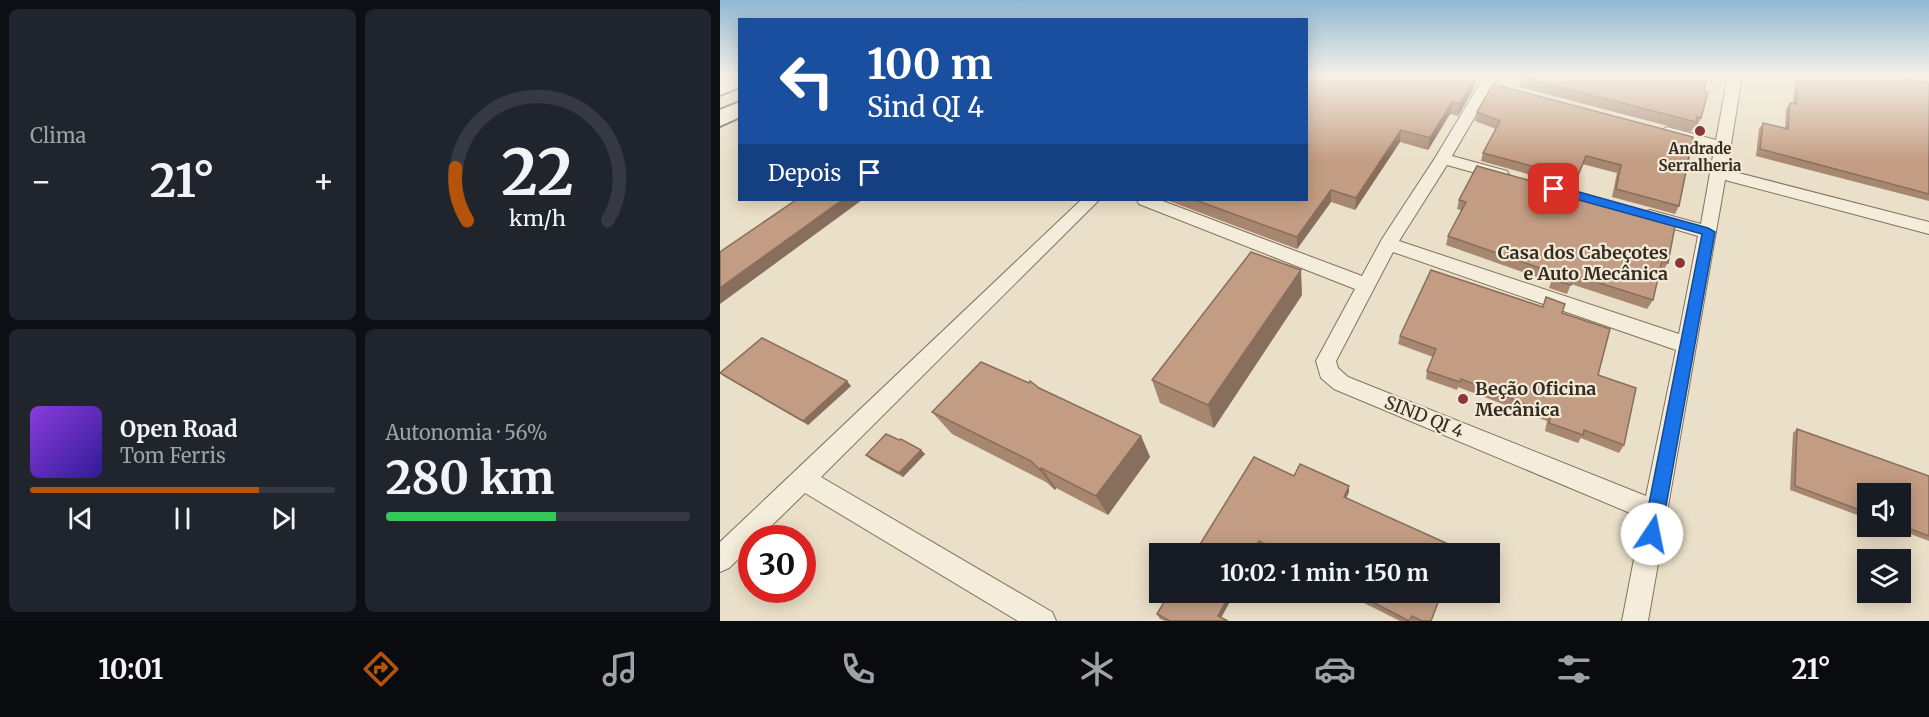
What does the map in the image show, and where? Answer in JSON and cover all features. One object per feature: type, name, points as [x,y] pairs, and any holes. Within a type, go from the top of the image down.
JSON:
[{"type":"main road","points":[[720,119],[738,109]]},
{"type":"street","name":"SIND QI 4","points":[[1478,104],[1388,244],[1365,285],[1326,361],[1330,374],[1341,383],[1656,512]]},
{"type":"street","points":[[1635,621],[1719,173],[1730,104]]},
{"type":"street","points":[[1655,129],[1722,147]]},
{"type":"street","points":[[1443,159],[1513,178]]},
{"type":"street","points":[[1719,173],[1929,228]]},
{"type":"street","points":[[720,559],[1090,201]]},
{"type":"street","points":[[1148,201],[1365,285]]},
{"type":"street","points":[[1639,213],[1708,232]]},
{"type":"street","points":[[1388,244],[1686,345]]},
{"type":"street","points":[[802,479],[1043,621]]},
{"type":"building","points":[[1308,104],[1451,104],[1430,138],[1401,130],[1356,198],[1331,190],[1297,237],[1198,201],[1308,201]]},
{"type":"building","points":[[1482,104],[1568,104],[1693,137],[1679,206],[1616,189],[1621,165],[1586,156],[1577,178],[1483,153],[1500,121],[1477,112]]},
{"type":"building","points":[[1626,104],[1705,104],[1701,118],[1697,117],[1696,122]]},
{"type":"building","points":[[1790,104],[1929,104],[1929,194],[1760,149],[1763,123],[1788,129]]},
{"type":"building","points":[[1477,166],[1676,221],[1668,263],[1662,261],[1653,300],[1574,275],[1571,285],[1552,279],[1554,273],[1448,236],[1466,202],[1459,200]]},
{"type":"building","points":[[795,201],[841,201],[720,288],[720,252]]},
{"type":"building","points":[[1251,252],[1301,270],[1208,405],[1152,380]]},
{"type":"building","points":[[1431,270],[1543,307],[1546,297],[1565,304],[1562,313],[1610,329],[1598,375],[1636,388],[1624,445],[1584,430],[1583,435],[1549,423],[1551,414],[1461,379],[1460,382],[1427,371],[1436,349],[1400,336]]},
{"type":"building","points":[[762,338],[847,381],[803,421],[720,373]]},
{"type":"building","points":[[981,362],[1029,383],[1030,381],[1039,388],[1141,436],[1096,496],[1041,468],[1040,470],[1031,461],[932,412]]},
{"type":"building","points":[[1797,429],[1929,476],[1929,536],[1911,529],[1911,483],[1857,483],[1857,509],[1795,486]]},
{"type":"building","points":[[886,434],[921,450],[899,473],[866,455]]},
{"type":"building","points":[[1254,457],[1294,476],[1300,464],[1349,486],[1344,497],[1446,543],[1263,543],[1259,541],[1258,543],[1201,543]]},
{"type":"building","points":[[1164,603],[1225,603],[1218,616],[1228,621],[1170,621],[1157,614]]},
{"type":"building","points":[[1374,603],[1438,603],[1431,621],[1422,621],[1412,616],[1409,621]]},
{"type":"place","name":"Andrade Serralheria","points":[[1700,131]]},
{"type":"place","name":"Casa dos Cabeçotes e Auto Mecânica","points":[[1680,263]]},
{"type":"place","name":"Beção Oficina Mecânica","points":[[1463,399]]},
{"type":"route","points":[[1554,189],[1708,232],[1652,534]]}]
